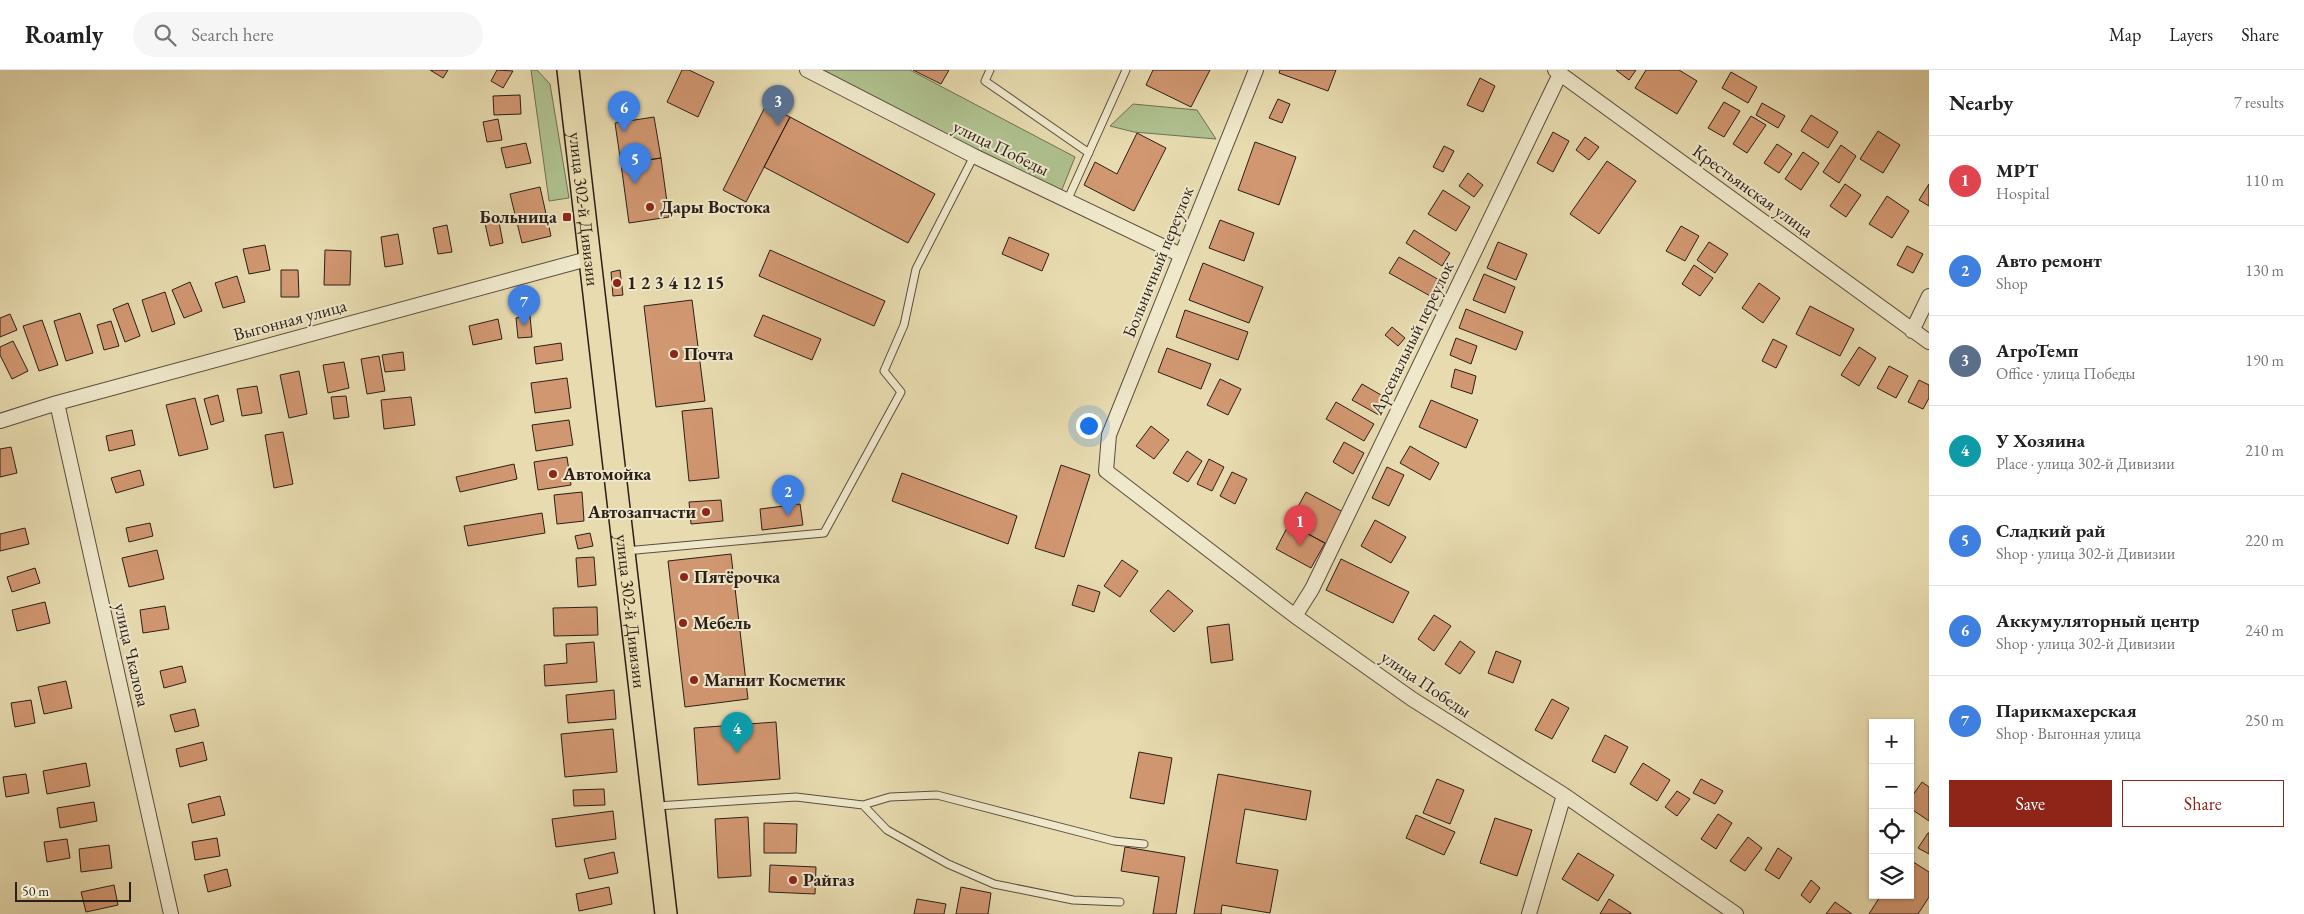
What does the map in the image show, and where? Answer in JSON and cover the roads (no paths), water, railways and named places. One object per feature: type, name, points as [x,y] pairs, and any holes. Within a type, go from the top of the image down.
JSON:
[{"type":"main road","name":"улица 302-й Дивизии","points":[[568,70],[666,914]]},
{"type":"street","name":"улица Победы","points":[[807,70],[974,156],[1181,255]]},
{"type":"street","name":"Больничный переулок","points":[[1106,471],[1109,435],[1256,70]]},
{"type":"street","name":"Крестьянская улица","points":[[1557,72],[1929,342]]},
{"type":"street","name":"Арсенальный переулок","points":[[1295,616],[1312,589],[1557,72]]},
{"type":"street","name":"Выгонная улица","points":[[0,421],[57,403],[591,258]]},
{"type":"street","points":[[1912,331],[1929,296]]},
{"type":"street","name":"улица Чкалова","points":[[57,403],[171,914]]},
{"type":"street","name":"улица Победы","points":[[1106,471],[1295,616],[1412,699],[1564,795],[1736,914]]},
{"type":"street","points":[[1529,914],[1564,795]]},
{"type":"lane","points":[[990,70],[985,81],[1089,153]]},
{"type":"lane","points":[[1067,201],[1126,70]]},
{"type":"lane","points":[[625,551],[824,533],[901,392],[884,371],[904,325],[916,269],[974,156]]},
{"type":"lane","points":[[654,806],[796,798],[863,805],[890,797],[937,794],[1114,840],[1144,844]]},
{"type":"lane","points":[[863,805],[887,830],[948,864],[994,884],[1072,900],[1120,902]]},
{"type":"place","name":"АгроТемп","points":[[778,126]]},
{"type":"place","name":"Аккумуляторный центр","points":[[624,132]]},
{"type":"place","name":"Сладкий рай","points":[[635,184]]},
{"type":"place","name":"Дары Востока","points":[[650,207]]},
{"type":"place","name":"Больница","points":[[567,217]]},
{"type":"place","name":"1 2 3 4 12 15","points":[[617,283]]},
{"type":"place","name":"Парикмахерская","points":[[524,326]]},
{"type":"place","name":"Почта","points":[[674,354]]},
{"type":"place","name":"Автомойка","points":[[553,474]]},
{"type":"place","name":"Автозапчасти","points":[[706,512]]},
{"type":"place","name":"Авто ремонт","points":[[788,516]]},
{"type":"place","name":"МРТ","points":[[1300,546]]},
{"type":"place","name":"Пятёрочка","points":[[684,577]]},
{"type":"place","name":"Мебель","points":[[683,623]]},
{"type":"place","name":"Магнит Косметик","points":[[694,680]]},
{"type":"place","name":"У Хозяина","points":[[737,753]]},
{"type":"place","name":"Райгаз","points":[[793,880]]}]
